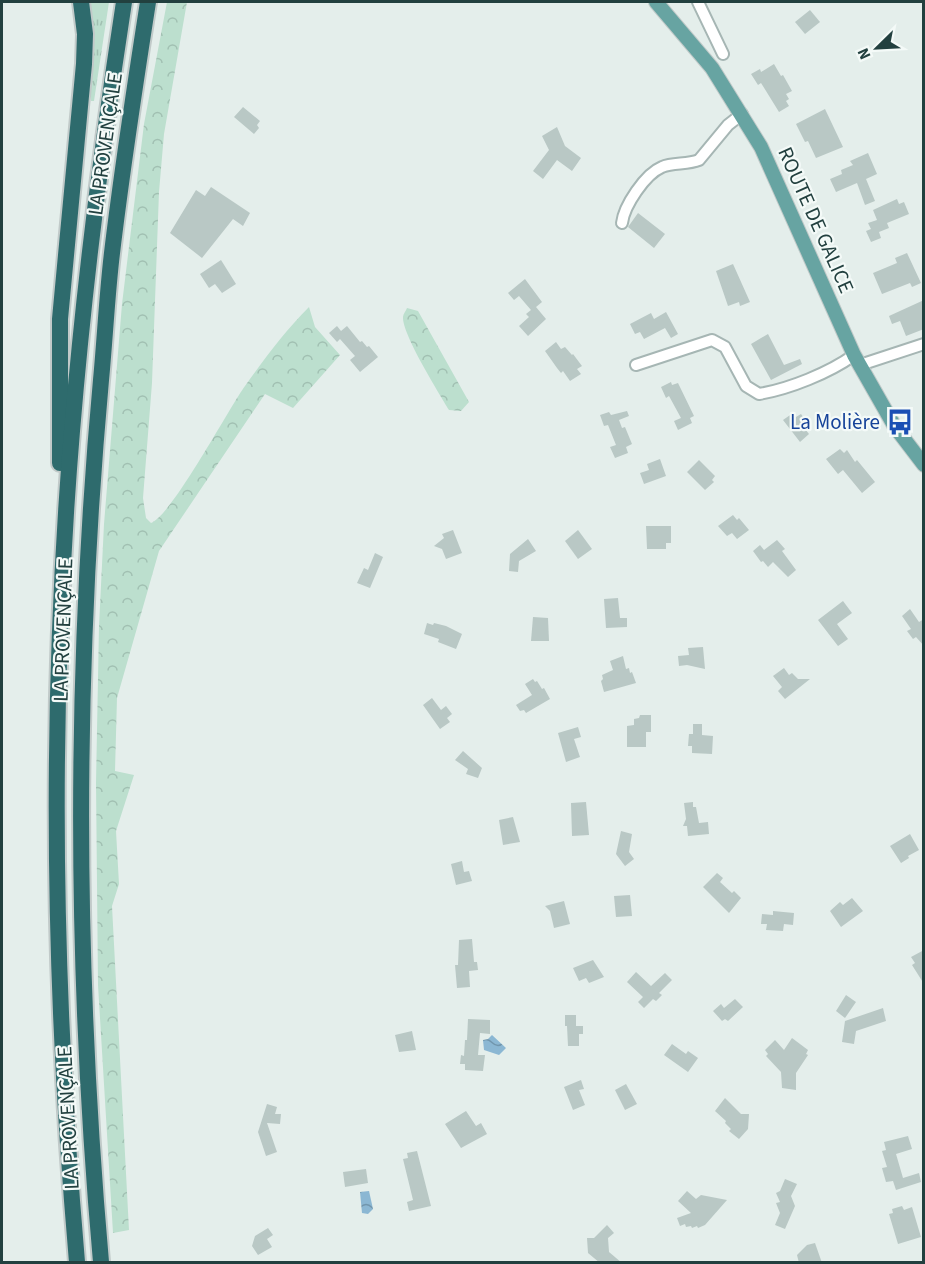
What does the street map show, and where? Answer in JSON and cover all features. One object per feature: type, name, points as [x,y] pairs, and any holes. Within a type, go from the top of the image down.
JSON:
[{"type":"highway","points":[[62,605],[60,319],[84,64],[85,34],[81,2]]},
{"type":"highway","name":"LA PROVENÇALE","points":[[77,1263],[62,1056],[59,956],[57,766],[62,605],[72,433],[89,255],[124,2]]},
{"type":"highway","name":"LA PROVENÇALE","points":[[101,1263],[86,1052],[82,951],[81,762],[85,607],[96,435],[112,256],[131,106],[148,2]]},
{"type":"main road","name":"ROUTE DE GALICE","points":[[656,2],[712,68],[761,147],[857,360],[895,427],[924,465]]},
{"type":"street","points":[[698,2],[723,54]]},
{"type":"street","points":[[622,223],[626,208],[652,172],[663,166],[699,160],[728,125],[741,114]]},
{"type":"street","points":[[636,365],[712,340],[725,347],[746,386],[759,394],[773,392],[857,360],[924,344]]},
{"type":"green space","points":[[85,2],[109,2],[94,101],[91,101],[91,54]]},
{"type":"green space","points":[[167,2],[187,2],[164,134],[159,192],[152,383],[143,498],[146,518],[151,523],[161,516],[200,461],[245,386],[309,307],[315,327],[340,355],[293,408],[265,394],[159,551],[117,698],[115,771],[134,775],[116,831],[119,884],[112,906],[129,1230],[113,1233],[98,985],[96,783],[99,626],[104,524],[122,304],[144,124]]},
{"type":"green space","points":[[407,308],[418,311],[469,402],[461,411],[449,410],[414,349],[404,325],[403,316]]},
{"type":"water","points":[[492,1035],[506,1048],[499,1055],[484,1050],[483,1040]]},
{"type":"water","points":[[369,1191],[373,1209],[368,1214],[362,1213],[360,1192]]},
{"type":"building","points":[[810,10],[820,22],[805,34],[795,22]]},
{"type":"building","points":[[774,64],[792,91],[786,94],[789,106],[779,112],[761,83],[758,85],[751,74],[760,69],[761,72]]},
{"type":"building","points":[[243,107],[260,121],[257,125],[259,128],[254,134],[234,117]]},
{"type":"building","points":[[825,109],[843,147],[816,158],[796,124]]},
{"type":"building","points":[[557,127],[565,146],[581,158],[572,171],[557,160],[543,179],[533,171],[549,150],[542,136]]},
{"type":"building","points":[[868,153],[877,174],[866,179],[875,201],[865,205],[857,183],[836,192],[830,179],[842,174],[841,170],[853,165],[850,161]]},
{"type":"building","points":[[211,187],[250,213],[243,226],[233,219],[202,258],[170,233],[196,190],[205,196]]},
{"type":"building","points":[[897,199],[899,204],[904,202],[909,214],[887,223],[889,228],[879,232],[881,238],[871,242],[866,231],[871,229],[868,223],[877,220],[873,210]]},
{"type":"building","points":[[638,213],[665,234],[654,248],[628,227]]},
{"type":"building","points":[[907,253],[921,283],[912,287],[910,283],[882,294],[873,273],[897,263],[895,258]]},
{"type":"building","points":[[221,260],[236,284],[222,293],[215,284],[209,288],[200,274]]},
{"type":"building","points":[[733,264],[750,302],[740,306],[739,302],[728,306],[716,271]]},
{"type":"building","points":[[525,279],[542,302],[536,307],[546,319],[528,336],[519,326],[529,317],[526,314],[531,310],[519,296],[514,300],[508,293]]},
{"type":"building","points":[[924,300],[924,329],[906,336],[900,321],[892,324],[889,316]]},
{"type":"building","points":[[666,312],[678,334],[671,338],[665,328],[644,339],[640,332],[635,334],[630,324],[651,313],[654,319]]},
{"type":"building","points":[[337,326],[341,331],[347,326],[360,342],[369,346],[378,357],[360,372],[350,360],[355,356],[340,339],[337,342],[329,333]]},
{"type":"building","points":[[768,334],[784,365],[800,359],[802,364],[771,380],[751,344]]},
{"type":"building","points":[[556,342],[561,349],[565,347],[573,354],[582,366],[577,369],[581,374],[570,381],[545,351]]},
{"type":"building","points":[[671,382],[672,385],[678,383],[694,416],[690,418],[692,423],[678,430],[674,421],[681,418],[669,396],[666,398],[661,387]]},
{"type":"building","points":[[627,411],[629,416],[619,420],[622,428],[625,427],[632,444],[626,447],[628,453],[615,458],[610,447],[616,445],[608,425],[604,426],[600,415]]},
{"type":"building","points":[[793,413],[796,417],[801,414],[806,421],[801,424],[809,434],[800,442],[783,420]]},
{"type":"building","points":[[840,449],[844,453],[847,450],[855,462],[857,460],[875,482],[862,493],[843,470],[838,474],[826,459]]},
{"type":"building","points":[[660,459],[666,476],[644,484],[640,473],[649,470],[647,464]]},
{"type":"building","points":[[699,460],[715,476],[712,480],[714,482],[705,490],[687,472]]},
{"type":"building","points":[[733,515],[737,520],[739,518],[749,530],[737,539],[732,533],[727,536],[718,526]]},
{"type":"building","points":[[646,526],[671,526],[671,543],[666,543],[666,549],[647,549]]},
{"type":"building","points":[[453,530],[462,553],[446,559],[442,549],[434,546],[444,538],[442,534]]},
{"type":"building","points":[[578,530],[592,549],[578,559],[565,541]]},
{"type":"building","points":[[528,539],[536,551],[519,561],[518,572],[509,571],[510,554]]},
{"type":"building","points":[[777,540],[785,549],[782,551],[796,570],[788,577],[773,562],[768,567],[763,561],[761,562],[753,551],[760,545],[764,550]]},
{"type":"building","points":[[375,553],[383,557],[370,588],[357,583],[364,568],[368,570]]},
{"type":"building","points":[[618,598],[620,618],[627,618],[627,627],[606,628],[604,599]]},
{"type":"building","points":[[843,601],[852,613],[837,624],[848,639],[838,646],[818,620]]},
{"type":"building","points":[[910,609],[919,622],[924,619],[924,646],[916,637],[913,639],[907,631],[911,629],[902,616]]},
{"type":"building","points":[[533,617],[548,618],[549,641],[531,641]]},
{"type":"building","points":[[427,623],[446,626],[462,634],[456,649],[438,642],[439,639],[424,634]]},
{"type":"building","points":[[703,647],[705,669],[687,665],[679,666],[678,656],[689,655],[688,648]]},
{"type":"building","points":[[623,656],[626,669],[629,668],[630,673],[632,672],[636,683],[604,692],[602,675],[613,670],[610,661]]},
{"type":"building","points":[[784,668],[789,675],[792,673],[798,679],[810,679],[785,699],[778,691],[782,687],[773,676]]},
{"type":"building","points":[[533,679],[542,689],[544,688],[550,699],[526,713],[524,710],[520,711],[516,705],[532,695],[525,684]]},
{"type":"building","points":[[432,698],[441,710],[446,706],[452,714],[447,718],[450,722],[440,729],[423,705]]},
{"type":"building","points":[[640,715],[651,715],[651,732],[646,732],[646,747],[627,747],[627,726],[634,725],[634,719],[639,718]]},
{"type":"building","points":[[693,724],[702,724],[702,735],[713,736],[712,754],[692,753],[692,746],[688,746],[689,734],[693,734]]},
{"type":"building","points":[[578,727],[581,737],[574,739],[580,757],[566,762],[558,733]]},
{"type":"building","points":[[463,751],[482,768],[478,778],[466,774],[468,769],[455,760]]},
{"type":"building","points":[[586,802],[589,835],[572,836],[571,803]]},
{"type":"building","points":[[693,802],[699,823],[708,822],[709,834],[688,836],[687,826],[683,826],[686,819],[684,803]]},
{"type":"building","points":[[513,817],[520,842],[503,845],[499,820]]},
{"type":"building","points":[[621,831],[632,834],[629,852],[634,859],[625,866],[616,854]]},
{"type":"building","points":[[910,834],[919,850],[901,863],[890,846]]},
{"type":"building","points":[[462,861],[464,872],[469,871],[472,881],[456,885],[451,864]]},
{"type":"building","points":[[717,873],[723,878],[720,882],[741,898],[729,913],[703,887]]},
{"type":"building","points":[[630,895],[632,916],[616,917],[614,896]]},
{"type":"building","points":[[852,898],[863,911],[841,927],[830,911],[840,902],[843,905]]},
{"type":"building","points":[[564,901],[570,924],[554,928],[550,911],[545,906]]},
{"type":"building","points":[[773,911],[794,913],[793,925],[784,924],[783,931],[766,930],[767,924],[761,924],[762,914],[773,915]]},
{"type":"building","points":[[472,939],[474,962],[477,962],[478,970],[469,971],[470,987],[457,988],[455,965],[458,965],[459,940]]},
{"type":"building","points":[[924,950],[924,984],[912,965],[915,963],[911,957]]},
{"type":"building","points":[[593,960],[604,977],[589,983],[586,978],[579,981],[573,968]]},
{"type":"building","points":[[636,972],[651,986],[665,973],[672,980],[659,993],[662,995],[656,1001],[653,999],[644,1008],[638,1002],[643,997],[627,982]]},
{"type":"building","points":[[846,995],[856,1002],[845,1018],[836,1011]]},
{"type":"building","points":[[735,999],[743,1007],[728,1021],[725,1019],[722,1021],[713,1011],[721,1004],[724,1008]]},
{"type":"building","points":[[883,1008],[886,1021],[856,1031],[854,1044],[842,1042],[845,1021]]},
{"type":"building","points":[[565,1015],[576,1015],[576,1026],[583,1026],[583,1034],[579,1034],[579,1046],[568,1046]]},
{"type":"building","points":[[468,1019],[490,1020],[490,1034],[480,1033],[478,1055],[485,1055],[483,1071],[465,1070],[465,1064],[460,1064],[461,1055],[464,1056],[465,1040],[467,1040]]},
{"type":"building","points":[[412,1031],[416,1050],[399,1052],[395,1035]]},
{"type":"building","points":[[792,1038],[808,1050],[806,1054],[808,1055],[796,1073],[796,1090],[782,1088],[781,1072],[766,1056],[768,1054],[765,1050],[775,1040],[784,1050]]},
{"type":"building","points":[[672,1044],[686,1054],[688,1051],[698,1058],[688,1072],[664,1055]]},
{"type":"building","points":[[581,1080],[584,1089],[579,1090],[585,1105],[573,1110],[564,1087]]},
{"type":"building","points":[[626,1084],[637,1104],[625,1110],[615,1090]]},
{"type":"building","points":[[725,1098],[741,1114],[749,1114],[748,1129],[739,1139],[729,1131],[731,1129],[725,1123],[726,1121],[715,1111]]},
{"type":"building","points":[[267,1104],[277,1107],[275,1114],[281,1114],[280,1124],[267,1123],[277,1152],[266,1156],[258,1132]]},
{"type":"building","points":[[466,1111],[476,1126],[481,1123],[487,1134],[461,1148],[445,1124]]},
{"type":"building","points":[[908,1136],[912,1149],[896,1154],[903,1178],[919,1173],[921,1182],[896,1190],[893,1181],[886,1182],[882,1168],[887,1167],[882,1151],[886,1150],[884,1142]]},
{"type":"building","points":[[417,1151],[431,1206],[409,1211],[407,1202],[413,1200],[403,1159],[408,1158],[407,1153]]},
{"type":"building","points":[[366,1169],[368,1183],[345,1187],[343,1172]]},
{"type":"building","points":[[785,1179],[797,1184],[791,1196],[795,1206],[785,1229],[775,1225],[780,1213],[776,1203],[780,1202],[776,1193],[780,1191]]},
{"type":"building","points":[[687,1191],[696,1199],[701,1195],[727,1200],[705,1225],[698,1228],[697,1226],[686,1227],[685,1224],[680,1226],[677,1218],[691,1213],[678,1201]]},
{"type":"building","points":[[902,1206],[904,1210],[912,1207],[921,1237],[898,1244],[889,1214],[893,1213],[892,1209]]},
{"type":"building","points":[[607,1225],[614,1233],[608,1238],[609,1252],[622,1263],[600,1263],[588,1253],[587,1238],[594,1238]]},
{"type":"building","points":[[268,1228],[273,1235],[267,1239],[272,1247],[258,1255],[252,1246],[255,1236]]},
{"type":"building","points":[[815,1243],[822,1263],[799,1263],[797,1255],[807,1245]]},
{"type":"place","name":"La Molière","points":[[900,422]]}]
